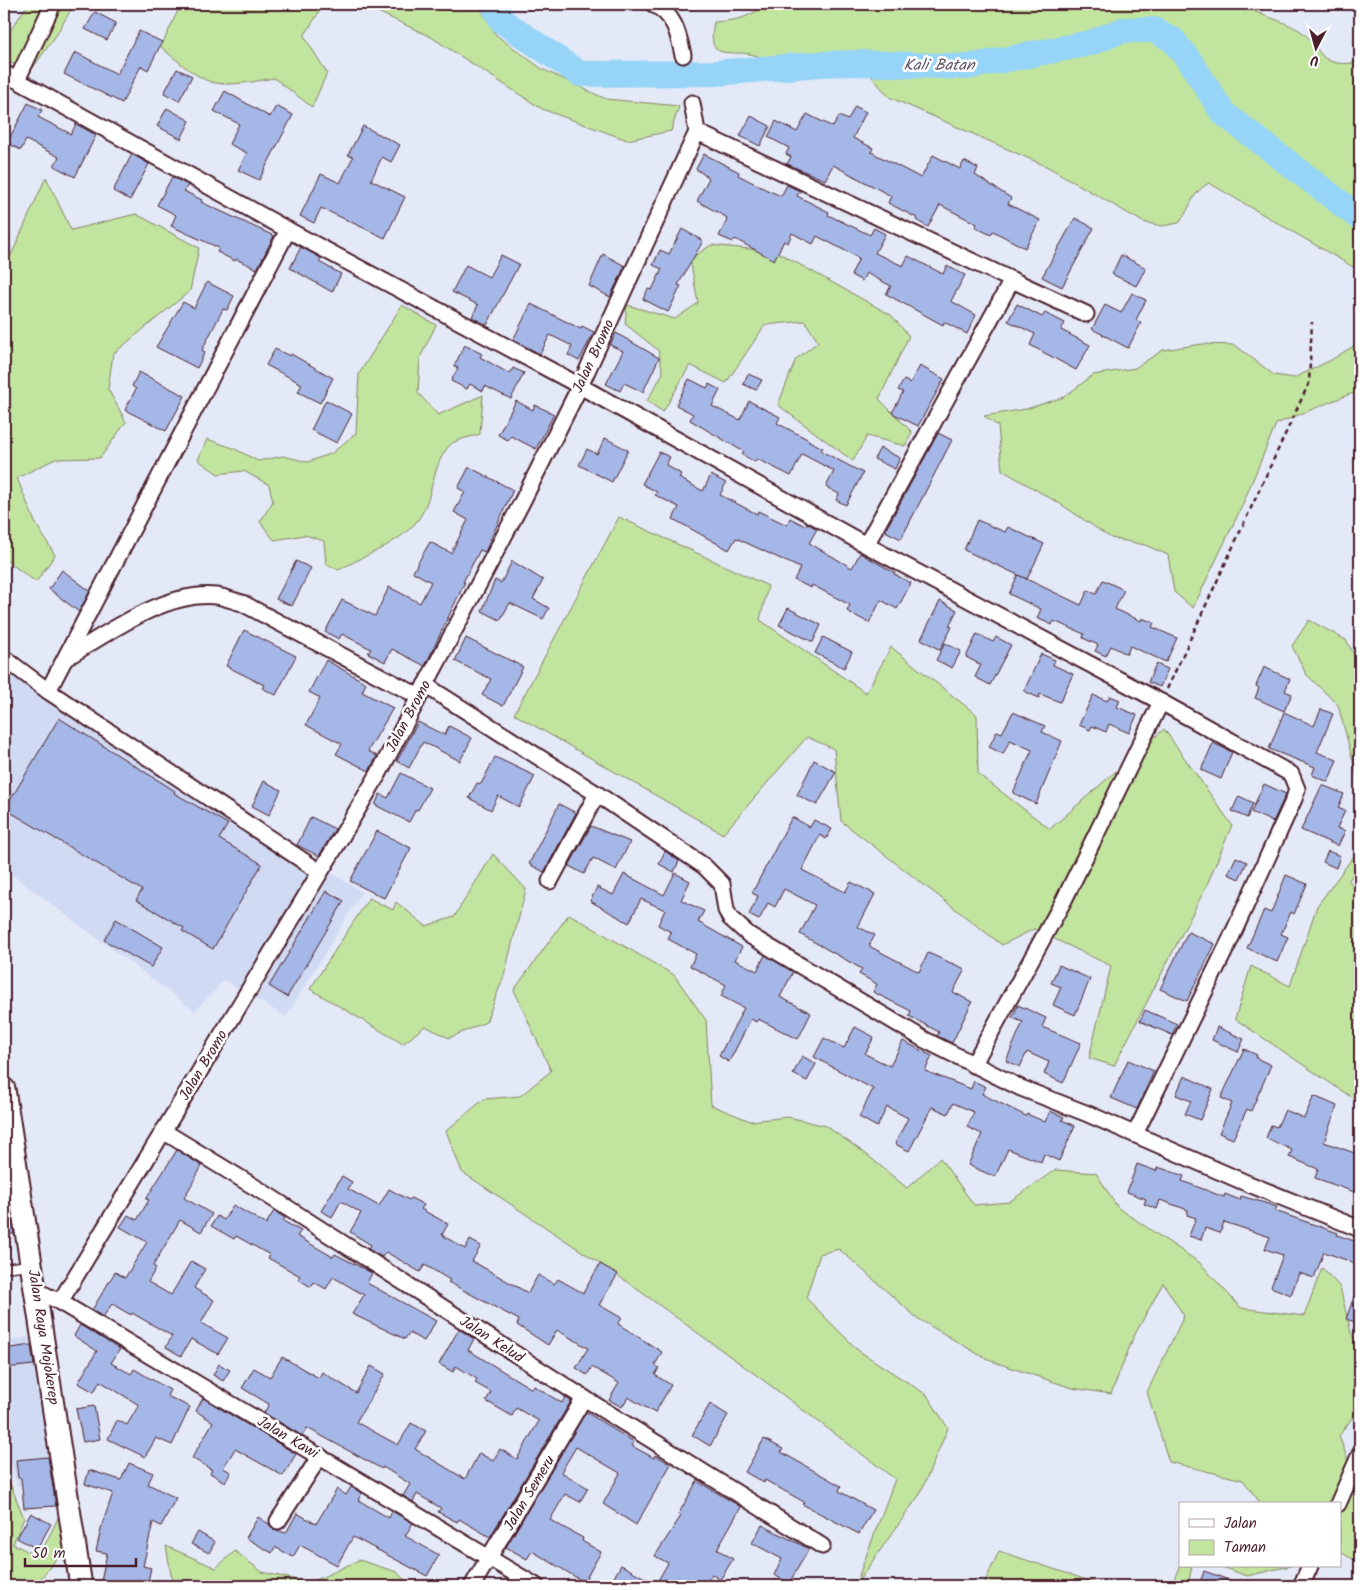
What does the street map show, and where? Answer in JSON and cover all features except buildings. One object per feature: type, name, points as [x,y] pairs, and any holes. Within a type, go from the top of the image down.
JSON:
[{"type":"main road","name":"Jalan Raya Mojokerep","points":[[4,1089],[33,1265],[81,1586]]},
{"type":"street","points":[[53,4],[10,76],[288,230],[580,386],[866,545],[1161,702],[1291,774],[1296,789],[1294,799],[1230,940],[1135,1134]]},
{"type":"street","points":[[653,4],[664,11],[676,24],[683,55]]},
{"type":"street","points":[[692,103],[697,132],[1086,314]]},
{"type":"street","name":"Jalan Bromo","points":[[60,1302],[320,872],[378,773],[421,690],[463,617],[580,386],[697,132]]},
{"type":"street","points":[[48,690],[288,230]]},
{"type":"street","points":[[866,545],[1012,280]]},
{"type":"street","points":[[65,659],[131,620],[166,603],[193,597],[216,596],[242,603],[421,690],[597,794],[715,875],[722,884],[726,910],[730,918],[750,935],[924,1040],[1020,1088],[1135,1134],[1244,1182],[1360,1229]]},
{"type":"street","points":[[4,658],[48,690],[320,872]]},
{"type":"street","points":[[973,1065],[1064,900],[1161,702]]},
{"type":"street","points":[[550,881],[597,794]]},
{"type":"street","name":"Jalan Kelud","points":[[163,1130],[584,1398],[822,1546]]},
{"type":"street","name":"Jalan Kawi","points":[[37,1291],[60,1302],[536,1586]]},
{"type":"street","name":"Jalan Semeru","points":[[472,1586],[584,1398]]},
{"type":"street","points":[[1339,1502],[1360,1454]]},
{"type":"street","points":[[278,1521],[320,1456]]},
{"type":"street","points":[[1301,1586],[1309,1568]]},
{"type":"lane","points":[[4,1268],[33,1265]]},
{"type":"path","points":[[1161,702],[1309,383],[1312,322]]},
{"type":"shaded area","points":[[4,669],[362,892],[286,1017],[224,980],[195,1011],[4,869]]},
{"type":"shaded area","points":[[39,1335],[62,1479],[17,1486],[12,1466],[4,1467],[4,1341]]},
{"type":"green space","points":[[28,4],[74,4],[57,34],[32,69],[4,61],[4,40]]},
{"type":"green space","points":[[181,4],[324,4],[304,36],[327,73],[312,107],[274,78],[238,84],[216,83],[202,78],[180,63],[161,47]]},
{"type":"green space","points":[[361,4],[478,4],[496,35],[542,69],[606,99],[679,106],[671,131],[627,140],[542,109],[431,37]]},
{"type":"green space","points":[[766,4],[1244,4],[1255,11],[1299,30],[1313,42],[1326,59],[1332,62],[1354,63],[1360,52],[1360,216],[1358,217],[1360,218],[1360,271],[1209,183],[1195,196],[1179,223],[1162,226],[1143,222],[1048,167],[889,97],[860,63],[772,68],[757,56],[717,50],[712,36],[714,22],[742,18]]},
{"type":"green space","points":[[46,177],[71,230],[136,214],[199,248],[190,291],[113,354],[108,389],[126,422],[100,458],[55,459],[17,478],[35,522],[55,555],[36,582],[4,559],[4,254],[9,260]]},
{"type":"green space","points":[[711,245],[777,252],[891,315],[909,336],[879,399],[912,432],[905,446],[867,436],[853,461],[778,405],[796,359],[818,342],[805,321],[765,325],[726,383],[690,365],[663,412],[647,401],[663,373],[658,350],[625,324],[627,305],[675,319],[698,303],[690,259]]},
{"type":"green space","points":[[402,305],[436,325],[420,358],[418,393],[438,415],[483,395],[480,434],[454,442],[444,452],[423,512],[409,529],[391,543],[339,570],[326,564],[324,541],[305,535],[274,540],[260,522],[273,501],[269,485],[244,471],[218,474],[198,460],[207,439],[233,448],[258,461],[283,456],[308,462],[332,453],[356,433],[359,374]]},
{"type":"green space","points":[[1360,342],[1360,393],[1350,394],[1276,424],[1242,506],[1193,608],[1174,592],[1168,555],[1145,545],[1111,538],[1062,505],[1002,470],[998,426],[984,416],[1026,409],[1064,397],[1093,375],[1135,368],[1163,350],[1202,344],[1235,345],[1274,375],[1294,378],[1331,360]]},
{"type":"green space","points":[[619,517],[768,586],[760,620],[866,693],[891,647],[977,715],[978,774],[1050,829],[1164,729],[1232,825],[1206,887],[1114,1066],[1089,1058],[1111,966],[1034,929],[1002,945],[841,821],[834,749],[807,737],[723,834],[514,714]]},
{"type":"green space","points":[[1309,620],[1346,640],[1360,665],[1360,787],[1338,705],[1306,674],[1292,646]]},
{"type":"green space","points":[[1360,824],[1360,864],[1349,880],[1354,889],[1360,886],[1360,1103],[1235,1019],[1251,966],[1290,986],[1317,906],[1356,853]]},
{"type":"green space","points":[[493,854],[526,889],[504,976],[486,1022],[449,1038],[425,1026],[403,1044],[310,989],[369,898],[393,910],[396,902],[426,926],[454,917]]},
{"type":"green space","points":[[569,914],[674,975],[706,1020],[711,1105],[750,1121],[788,1117],[826,1126],[866,1154],[907,1188],[940,1158],[974,1205],[1009,1202],[1055,1170],[1096,1173],[1118,1208],[1200,1263],[1241,1308],[1304,1316],[1322,1268],[1340,1287],[1351,1333],[1360,1350],[1360,1407],[1339,1436],[1360,1492],[1360,1563],[1342,1553],[1342,1502],[1260,1502],[1243,1480],[1169,1462],[1147,1392],[1184,1316],[1163,1283],[1133,1338],[1111,1394],[1072,1388],[988,1360],[917,1318],[839,1249],[820,1254],[806,1298],[859,1351],[927,1395],[948,1428],[920,1494],[855,1586],[895,1479],[763,1380],[616,1274],[462,1172],[446,1131],[484,1099],[520,1096],[551,1071],[514,990]]},
{"type":"green space","points":[[4,1474],[6,1474],[24,1518],[13,1544],[39,1557],[59,1516],[65,1548],[35,1586],[4,1586]]},
{"type":"green space","points":[[166,1546],[216,1568],[235,1551],[262,1572],[310,1583],[359,1560],[397,1572],[410,1586],[176,1586],[171,1574]]},
{"type":"green space","points":[[999,1551],[1093,1582],[1099,1586],[983,1586]]},
{"type":"green space","points":[[1179,1567],[1192,1568],[1188,1586],[1171,1586]]},
{"type":"green space","points":[[1225,1568],[1281,1568],[1247,1576]]},
{"type":"waterway","name":"Kali Batan","points":[[493,4],[502,21],[580,74],[715,73],[821,64],[860,63],[967,67],[1090,43],[1123,30],[1154,30],[1173,40],[1192,64],[1223,113],[1360,218]]}]
